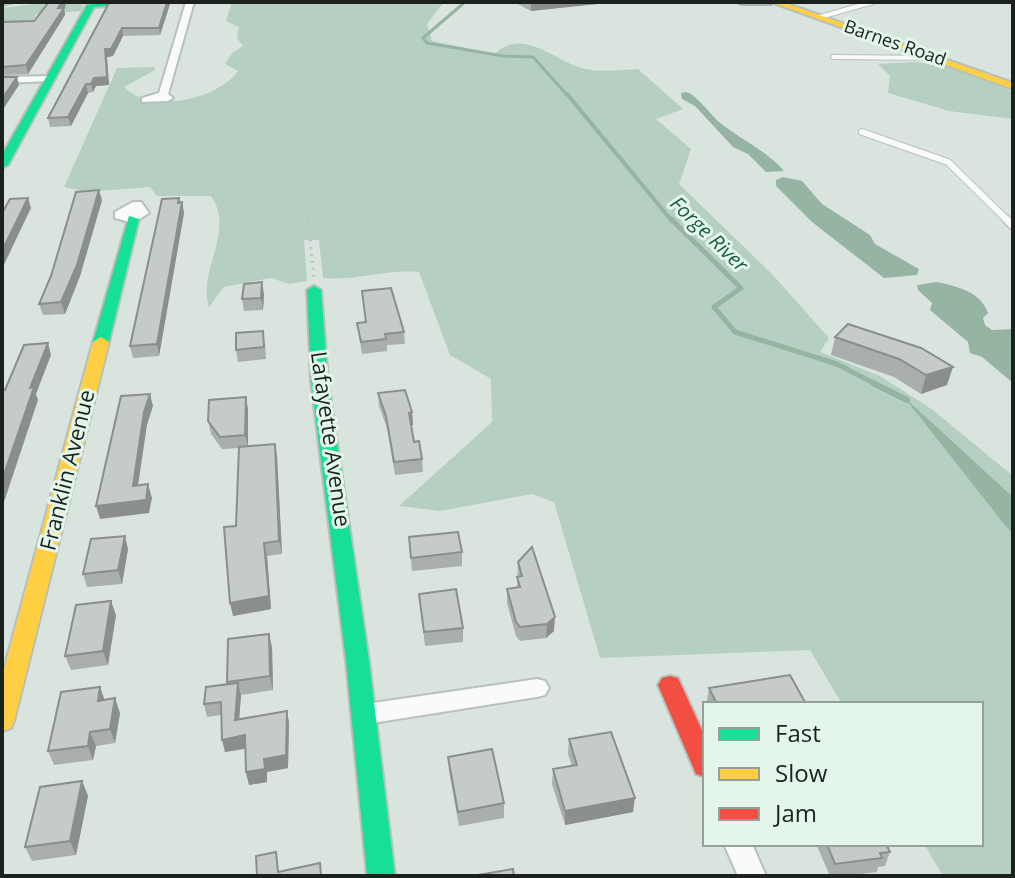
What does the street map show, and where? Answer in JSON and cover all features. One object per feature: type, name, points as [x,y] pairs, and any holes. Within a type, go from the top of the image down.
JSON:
[{"type":"main road","points":[[2,3],[9,2]]},
{"type":"main road","points":[[2,165],[91,5],[156,2]]},
{"type":"main road","name":"Barnes Road","points":[[775,2],[1013,86]]},
{"type":"main road","name":"Franklin Avenue","points":[[2,721],[133,219]]},
{"type":"main road","name":"Lafayette Avenue","points":[[314,290],[314,318],[366,714],[381,876]]},
{"type":"main road","points":[[670,685],[703,761]]},
{"type":"street","points":[[163,95],[190,2]]},
{"type":"street","points":[[2,80],[50,78]]},
{"type":"street","points":[[366,714],[537,688]]},
{"type":"street","points":[[739,846],[752,876]]},
{"type":"lane","points":[[820,17],[873,2]]},
{"type":"lane","points":[[833,57],[939,58]]},
{"type":"lane","points":[[862,132],[948,162],[1013,226]]},
{"type":"path","points":[[284,2],[314,290]]},
{"type":"shaded area","points":[[49,2],[87,2],[83,3],[82,11],[36,14],[29,29],[2,27],[2,8]]},
{"type":"shaded area","points":[[232,2],[444,2],[427,24],[432,41],[495,54],[505,47],[527,44],[588,70],[638,69],[683,109],[656,119],[691,149],[679,184],[773,275],[829,338],[820,352],[880,376],[933,410],[1013,476],[1013,497],[909,402],[1013,534],[1013,876],[943,876],[925,846],[983,846],[983,702],[841,702],[810,650],[600,658],[554,502],[532,494],[440,511],[399,506],[492,422],[491,379],[450,355],[419,272],[323,278],[319,240],[304,240],[307,281],[289,284],[271,278],[224,287],[209,307],[208,279],[220,223],[211,196],[157,196],[150,187],[86,192],[64,187],[117,68],[154,67],[155,70],[124,87],[150,100],[183,100],[215,90],[238,71],[225,64],[232,53],[243,46],[237,38],[239,27],[226,21]]},
{"type":"shaded area","points":[[916,62],[952,67],[1013,92],[1013,119],[949,111],[888,93],[890,76],[878,64]]},
{"type":"shaded area","points":[[686,92],[699,100],[718,121],[784,171],[766,172],[748,154],[733,147],[695,106],[682,99],[681,93]]},
{"type":"shaded area","points":[[783,177],[802,181],[822,204],[870,235],[875,244],[919,269],[917,275],[884,278],[812,222],[776,186],[776,180]]},
{"type":"shaded area","points":[[937,282],[967,291],[980,300],[988,313],[983,318],[985,325],[992,330],[1013,329],[1013,383],[982,357],[970,353],[968,342],[930,310],[932,303],[918,290],[917,285]]},
{"type":"shaded area","points":[[904,397],[1013,497],[1013,534],[1004,524]]},
{"type":"building","points":[[49,2],[62,2],[58,8],[64,8],[26,65],[2,67],[2,22],[34,21]]},
{"type":"building","points":[[167,2],[159,28],[122,28],[111,49],[105,49],[107,77],[94,78],[91,84],[86,84],[68,117],[48,118],[109,3]]},
{"type":"building","points":[[2,77],[17,77],[2,99]]},
{"type":"building","points":[[99,190],[77,265],[61,302],[39,304],[51,276],[76,192]]},
{"type":"building","points":[[28,198],[2,251],[2,213],[10,199]]},
{"type":"building","points":[[179,198],[178,203],[182,202],[157,344],[130,346],[162,199]]},
{"type":"building","points":[[262,282],[261,298],[242,299],[244,284]]},
{"type":"building","points":[[391,288],[404,332],[385,334],[386,339],[361,342],[357,323],[366,322],[362,291]]},
{"type":"building","points":[[848,324],[921,348],[953,367],[926,375],[899,359],[835,337]]},
{"type":"building","points":[[263,331],[264,347],[236,350],[236,333]]},
{"type":"building","points":[[48,343],[30,388],[34,387],[2,480],[2,390],[5,390],[24,345]]},
{"type":"building","points":[[405,390],[412,412],[409,413],[414,442],[419,441],[422,459],[394,462],[386,416],[378,393]]},
{"type":"building","points":[[150,394],[144,412],[133,486],[148,484],[146,500],[96,506],[121,396]]},
{"type":"building","points":[[246,397],[245,435],[220,437],[208,421],[209,400]]},
{"type":"building","points":[[275,444],[279,541],[264,543],[269,596],[230,603],[224,527],[236,526],[239,447]]},
{"type":"building","points":[[458,532],[462,552],[411,558],[409,537]]},
{"type":"building","points":[[125,536],[118,570],[83,574],[91,539]]},
{"type":"building","points":[[532,547],[555,617],[547,624],[520,627],[507,589],[520,587],[517,577],[522,576],[518,562]]},
{"type":"building","points":[[456,589],[463,628],[424,632],[419,594]]},
{"type":"building","points":[[111,601],[103,651],[65,656],[76,605]]},
{"type":"building","points":[[269,634],[270,676],[227,682],[228,639]]},
{"type":"building","points":[[790,675],[805,702],[716,702],[709,688]]},
{"type":"building","points":[[238,683],[235,720],[287,711],[286,755],[264,759],[265,769],[246,772],[245,735],[222,740],[221,702],[204,704],[206,687]]},
{"type":"building","points":[[100,687],[98,701],[115,698],[110,729],[90,732],[88,746],[48,751],[61,692]]},
{"type":"building","points":[[611,732],[635,798],[565,811],[553,769],[577,765],[569,739]]},
{"type":"building","points":[[492,749],[504,803],[458,812],[448,757]]},
{"type":"building","points":[[82,781],[70,841],[25,847],[40,787]]},
{"type":"building","points":[[828,846],[887,846],[890,852],[880,853],[882,858],[835,864]]},
{"type":"building","points":[[276,852],[278,872],[320,863],[321,876],[257,876],[256,856]]},
{"type":"building","points":[[513,869],[514,876],[472,876]]},
{"type":"waterway","name":"Forge River","points":[[465,2],[423,38],[427,43],[503,56],[533,57],[568,96]]},
{"type":"waterway","name":"Forge River","points":[[567,94],[672,221]]},
{"type":"waterway","name":"Forge River","points":[[671,219],[741,288],[714,307],[735,332],[837,364],[877,385]]},
{"type":"waterway","name":"Forge River","points":[[873,383],[877,385]]},
{"type":"waterway","name":"Forge River","points":[[877,385],[907,400]]},
{"type":"traffic: fast","points":[[2,165],[91,5],[156,2]]},
{"type":"traffic: fast","points":[[101,342],[133,219]]},
{"type":"traffic: fast","points":[[314,290],[320,381],[358,661],[381,876]]},
{"type":"traffic: slow","points":[[775,2],[1013,86]]},
{"type":"traffic: slow","points":[[2,721],[101,342]]},
{"type":"traffic: jam","points":[[2,3],[9,2]]},
{"type":"traffic: jam","points":[[670,685],[703,761]]}]
